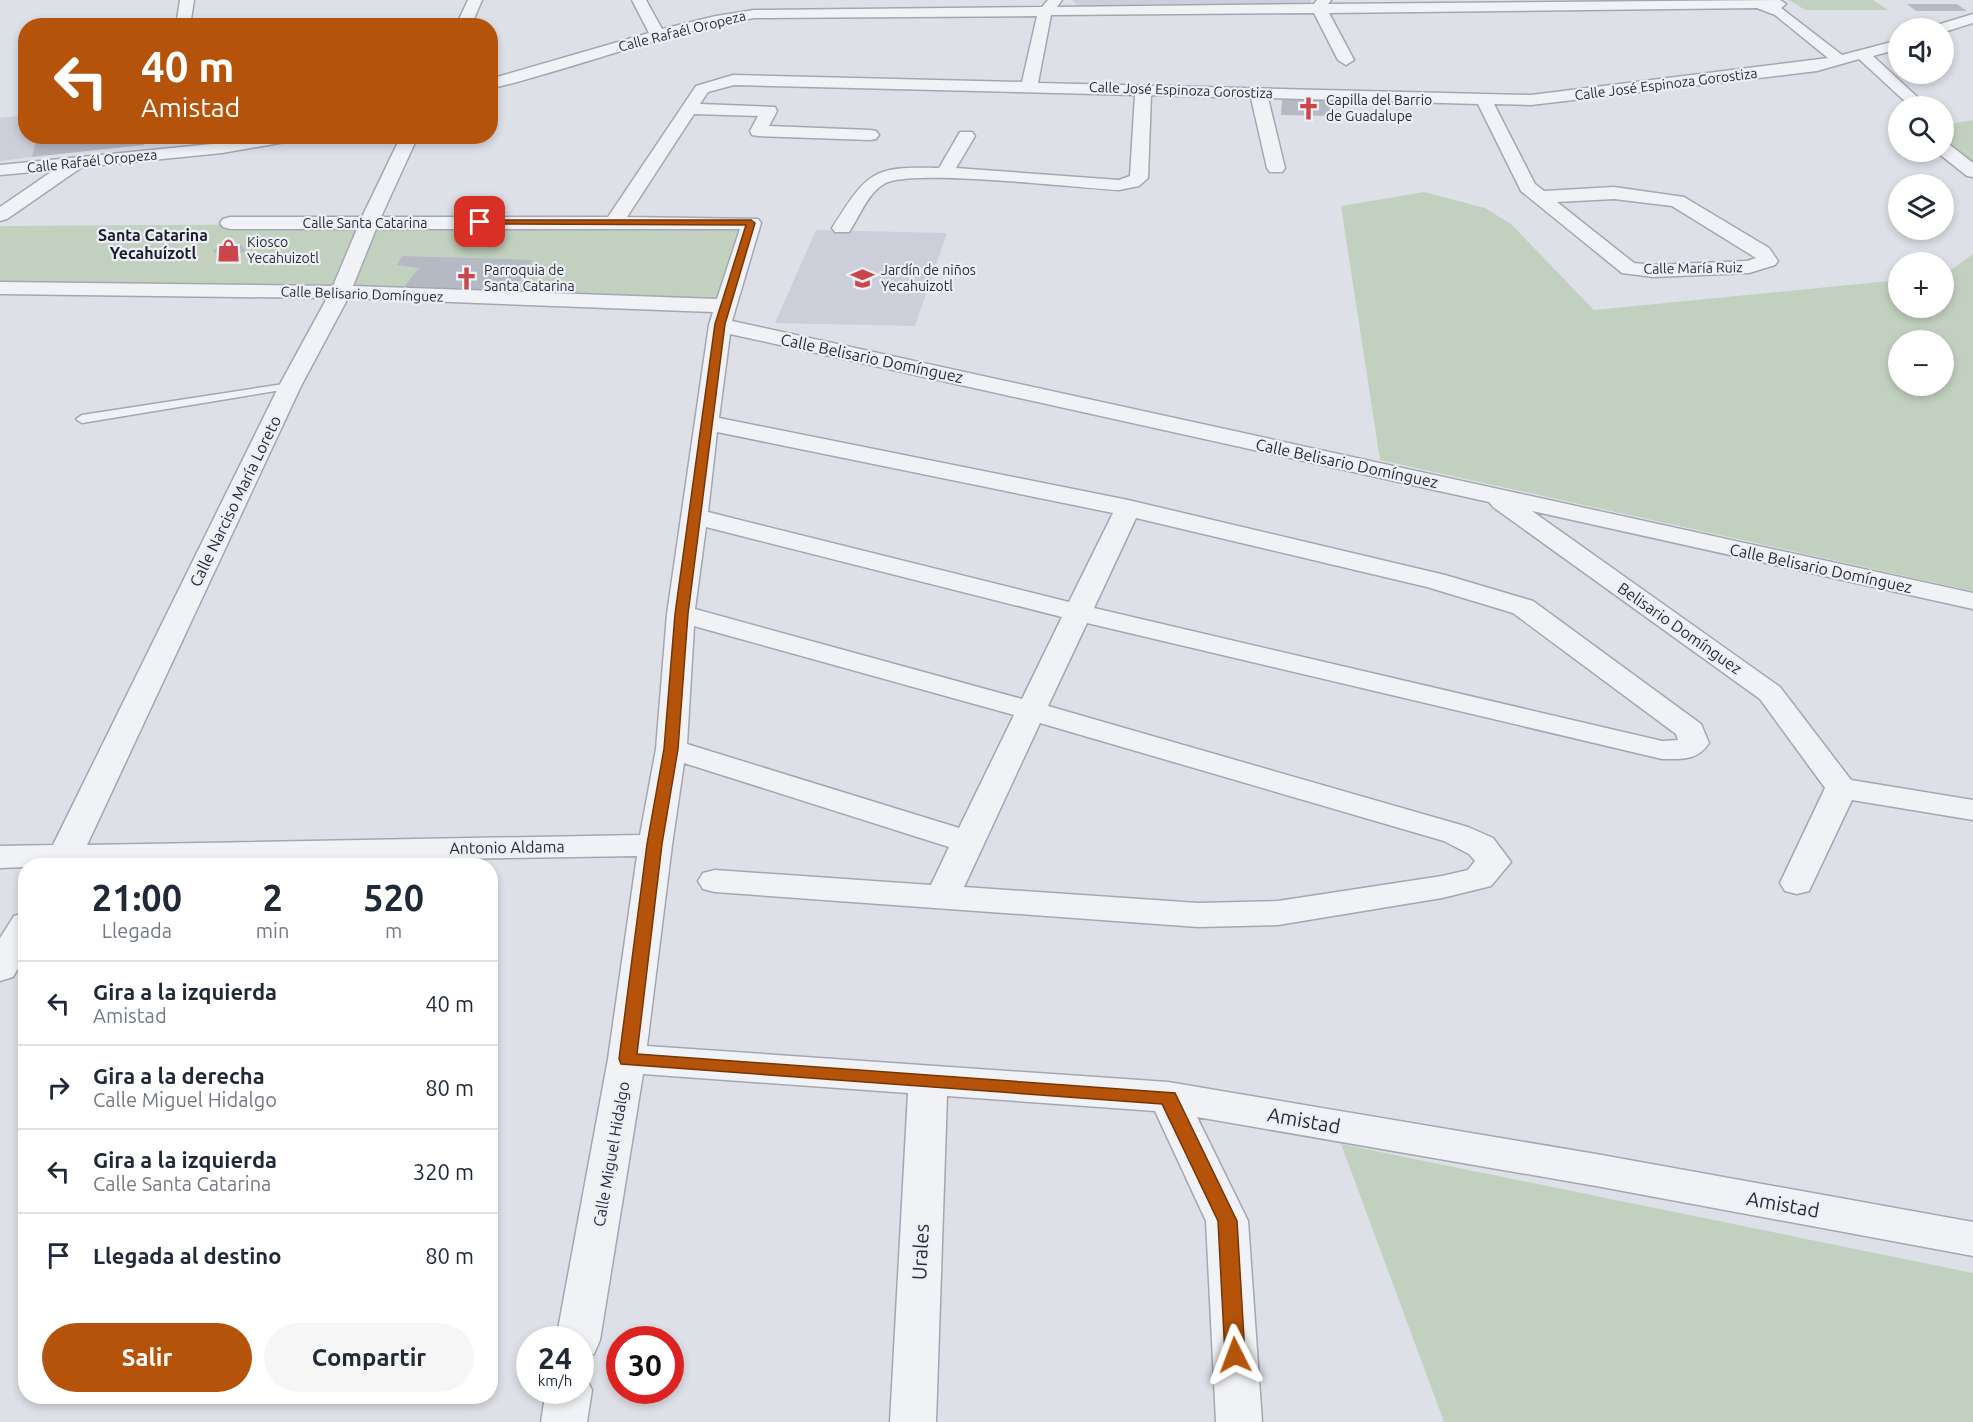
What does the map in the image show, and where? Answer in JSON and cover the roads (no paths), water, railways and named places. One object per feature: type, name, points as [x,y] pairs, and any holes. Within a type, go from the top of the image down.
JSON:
[{"type":"street","points":[[184,18],[187,0]]},
{"type":"street","points":[[467,18],[475,0]]},
{"type":"street","points":[[639,0],[658,35]]},
{"type":"street","points":[[842,0],[855,13]]},
{"type":"street","points":[[867,0],[880,13]]},
{"type":"street","points":[[1321,4],[1346,60]]},
{"type":"street","points":[[1768,4],[1839,60]]},
{"type":"street","name":"Calle Rafaél Oropeza","points":[[498,82],[658,35],[736,16],[1050,6],[1768,4]]},
{"type":"street","points":[[1029,86],[1050,6]]},
{"type":"street","points":[[1954,24],[1973,18]]},
{"type":"street","name":"Calle José Espinoza Gorostiza","points":[[615,221],[702,89],[733,80],[1531,99],[1817,66],[1888,47]]},
{"type":"street","points":[[1863,54],[1908,96]]},
{"type":"street","points":[[842,228],[872,183],[885,176],[903,173],[945,173],[1119,184],[1133,182],[1139,178],[1143,89]]},
{"type":"street","points":[[1258,92],[1276,168]]},
{"type":"street","name":"Calle María Ruiz","points":[[1483,98],[1527,187],[1629,269],[1653,271],[1749,267],[1767,261],[1762,252],[1677,201],[1614,193],[1541,196]]},
{"type":"street","points":[[688,109],[769,111],[758,131],[870,135]]},
{"type":"street","points":[[945,173],[966,136]]},
{"type":"street","name":"Calle Rafaél Oropeza","points":[[0,170],[77,162],[164,145],[222,148],[245,144]]},
{"type":"street","name":"Calle Narciso María Loreto","points":[[64,858],[290,386],[341,292],[368,224],[406,144]]},
{"type":"street","points":[[1954,156],[1973,172]]},
{"type":"street","points":[[0,215],[77,162]]},
{"type":"street","name":"Calle Santa Catarina","points":[[230,223],[615,221],[751,223]]},
{"type":"street","name":"Calle Miguel Hidalgo","points":[[580,1326],[627,1059],[655,844],[671,749],[681,614],[722,315],[751,223]]},
{"type":"street","name":"Calle Belisario Domínguez","points":[[0,288],[341,292],[722,315],[1492,495],[1973,601]]},
{"type":"street","points":[[694,516],[1078,613],[1662,750],[1685,750],[1694,744],[1690,730],[1523,607],[1435,581],[1128,508],[707,423]]},
{"type":"street","name":"Belisario Domínguez","points":[[1492,495],[1770,693],[1840,788]]},
{"type":"street","points":[[942,897],[1128,508]]},
{"type":"street","points":[[681,614],[1032,711],[1456,834],[1481,846],[1494,862],[1479,878],[1442,887],[1278,913],[1198,915],[715,881]]},
{"type":"street","points":[[671,749],[969,842]]},
{"type":"street","points":[[1797,883],[1840,788],[1973,810]]},
{"type":"street","name":"Antonio Aldama","points":[[137,858],[655,844]]},
{"type":"street","name":"Antonio Aldama","points":[[0,857],[21,858]]},
{"type":"street","points":[[0,968],[18,938]]},
{"type":"street","name":"Amistad","points":[[627,1059],[1168,1097],[1584,1168],[1973,1239]]},
{"type":"street","name":"Urales","points":[[913,1422],[928,1081]]},
{"type":"street","points":[[1168,1097],[1227,1221],[1239,1422]]},
{"type":"street","points":[[564,1422],[567,1404]]},
{"type":"lane","points":[[81,419],[290,386]]},
{"type":"place","name":"Capilla del Barrio de Guadalupe","points":[[1308,108]]},
{"type":"place","name":"Kiosco Yecahuizotl","points":[[229,250]]},
{"type":"place","name":"Parroquia de Santa Catarina","points":[[466,278]]},
{"type":"place","name":"Jardín de niños Yecahuizotl","points":[[863,278]]},
{"type":"district","name":"Santa Catarina Yecahuízotl","points":[[153,244]]}]
